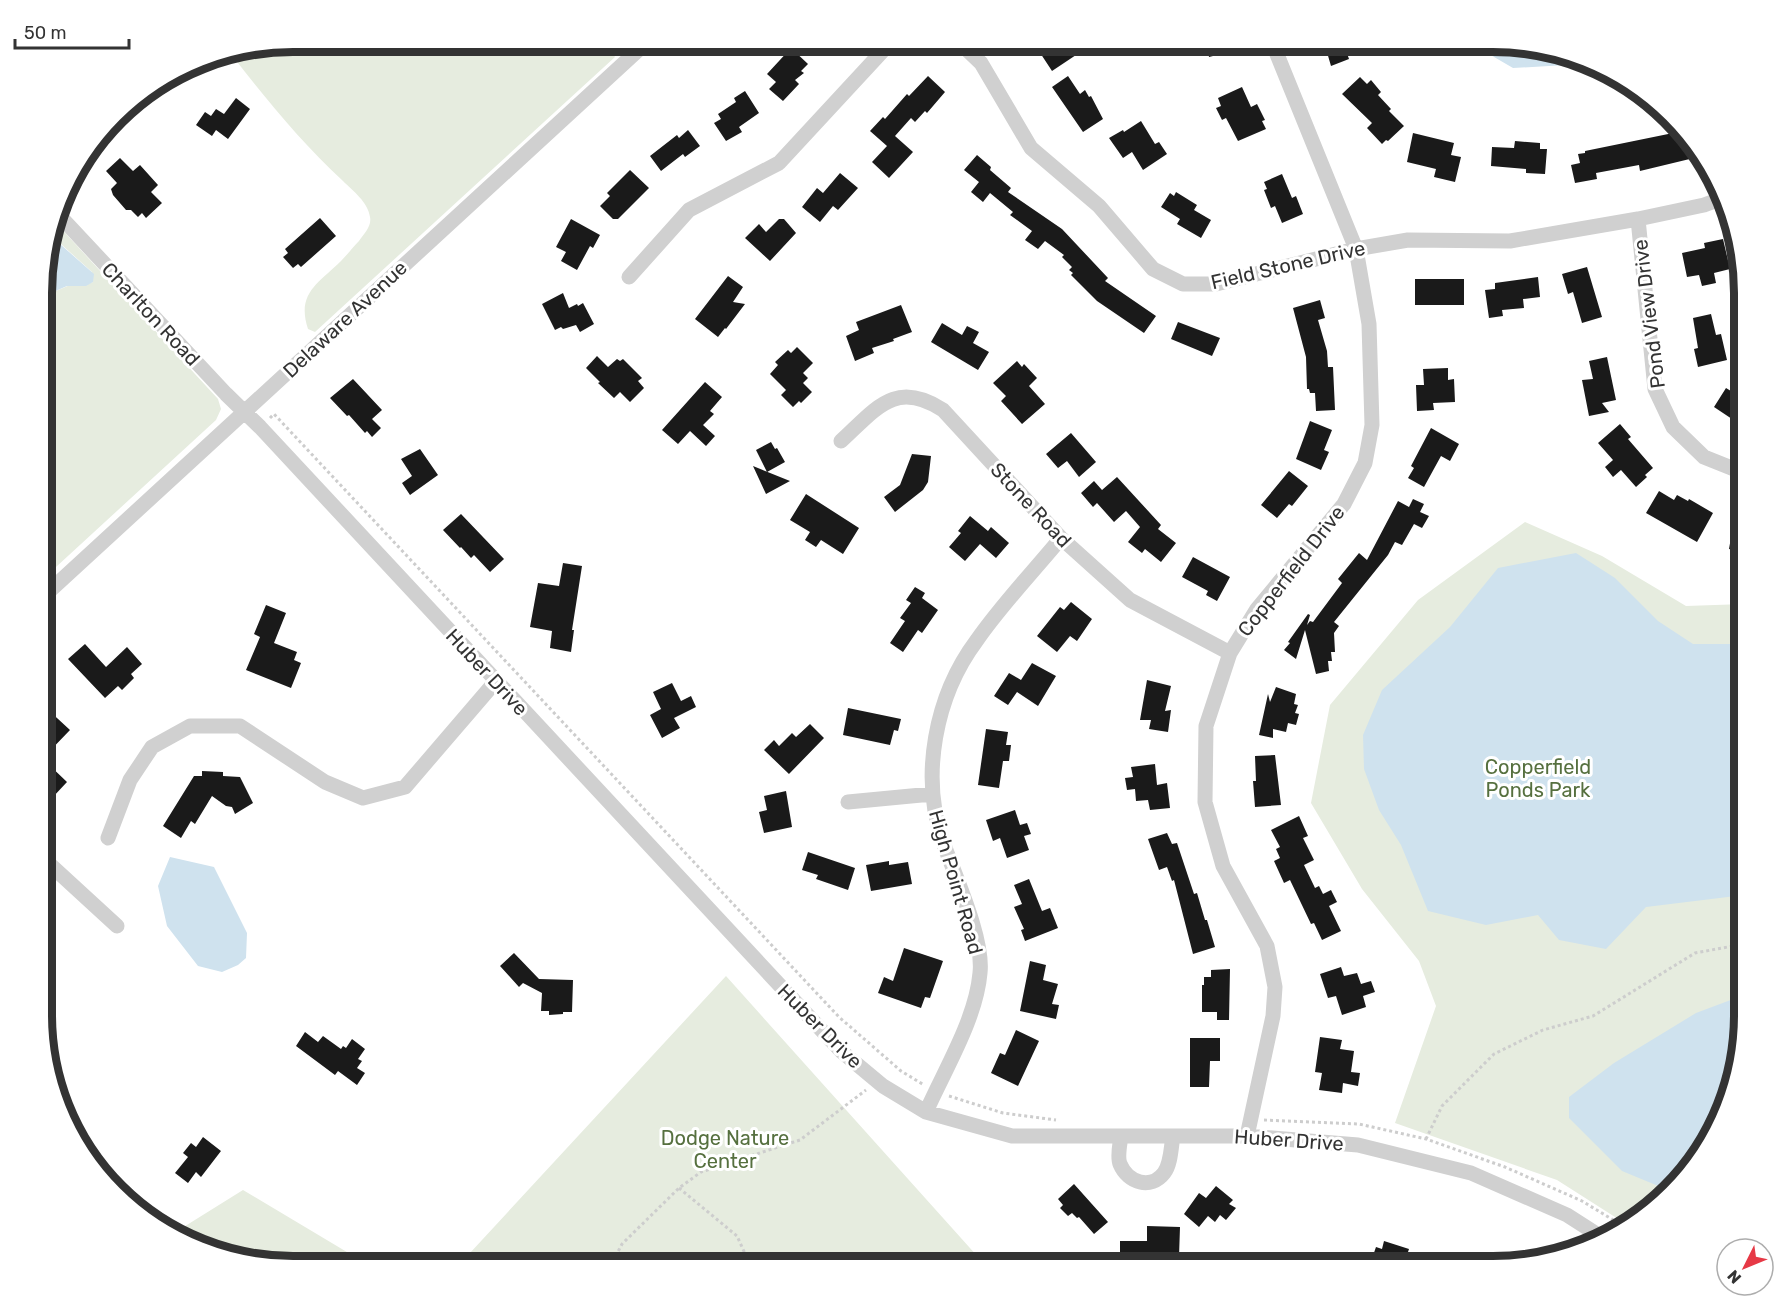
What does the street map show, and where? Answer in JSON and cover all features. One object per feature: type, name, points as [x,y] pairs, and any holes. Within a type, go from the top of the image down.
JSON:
[{"type":"street","name":"Delaware Avenue","points":[[52,589],[636,52]]},
{"type":"street","points":[[628,277],[689,210],[779,163],[882,52]]},
{"type":"street","name":"Field Stone Drive","points":[[969,52],[981,63],[1031,148],[1099,206],[1153,269],[1183,284],[1216,284],[1356,249],[1408,240],[1510,241],[1638,219],[1716,201]]},
{"type":"street","name":"Copperfield Drive","points":[[1247,1136],[1273,1016],[1275,987],[1267,946],[1223,866],[1205,802],[1206,726],[1230,653],[1257,609],[1344,504],[1365,464],[1372,425],[1369,324],[1356,249],[1276,52]]},
{"type":"street","name":"Pond View Drive","points":[[1638,219],[1655,389],[1673,427],[1704,457],[1734,469]]},
{"type":"street","name":"Charlton Road","points":[[64,220],[244,412]]},
{"type":"street","name":"Stone Road","points":[[841,441],[885,402],[906,396],[928,400],[943,410],[1061,538],[1130,600],[1230,653]]},
{"type":"street","name":"Huber Drive","points":[[244,412],[841,1051],[876,1081],[926,1112],[1012,1136],[1247,1136],[1358,1144],[1471,1173],[1567,1215],[1596,1234]]},
{"type":"street","name":"High Point Road","points":[[926,1112],[974,1006],[981,971],[977,938],[941,836],[932,794],[935,734],[954,679],[976,640],[1061,538]]},
{"type":"street","points":[[108,838],[130,780],[152,747],[190,726],[240,726],[325,782],[363,798],[405,787],[496,681]]},
{"type":"street","points":[[848,802],[932,794]]},
{"type":"street","points":[[52,866],[117,926]]},
{"type":"street","points":[[1121,1136],[1119,1162],[1126,1173],[1137,1182],[1149,1184],[1155,1182],[1166,1171],[1173,1136]]},
{"type":"path","points":[[260,427],[274,414],[839,1017],[901,1071],[935,1092],[1003,1113],[1064,1121]]},
{"type":"path","points":[[1426,1139],[1442,1106],[1494,1054],[1543,1030],[1593,1016],[1695,953],[1734,946]]},
{"type":"path","points":[[616,1256],[622,1244],[679,1188],[701,1172],[800,1140],[856,1099],[876,1081]]},
{"type":"path","points":[[1250,1120],[1359,1125],[1426,1139],[1505,1167],[1582,1201],[1617,1222]]},
{"type":"path","points":[[679,1188],[737,1236],[746,1256]]},
{"type":"green space","points":[[293,52],[612,52],[615,57],[315,332],[308,329],[305,317],[307,297],[359,241],[370,224],[369,212],[360,197],[298,136],[236,60]]},
{"type":"green space","points":[[62,229],[218,399],[221,409],[216,420],[52,571],[52,293],[70,285],[83,286],[93,282],[92,272],[58,242]]},
{"type":"green space","name":"Copperfield Ponds Park","points":[[1525,522],[1602,556],[1686,606],[1734,604],[1734,1031],[1730,1063],[1722,1093],[1710,1122],[1685,1162],[1652,1197],[1620,1220],[1557,1180],[1395,1123],[1436,1006],[1419,961],[1362,889],[1311,803],[1330,705],[1418,600]]},
{"type":"green space","name":"Dodge Nature Center","points":[[726,976],[977,1256],[467,1256]]},
{"type":"green space","points":[[243,1190],[354,1256],[278,1256],[246,1252],[216,1244],[181,1229]]},
{"type":"water","points":[[1485,52],[1541,57],[1568,64],[1566,65],[1513,68]]},
{"type":"water","points":[[58,242],[94,274],[93,282],[86,286],[67,286],[52,293]]},
{"type":"water","points":[[1576,553],[1615,578],[1658,621],[1693,644],[1734,644],[1734,896],[1646,907],[1606,949],[1559,940],[1538,915],[1486,925],[1428,911],[1401,845],[1379,810],[1364,769],[1363,735],[1382,690],[1450,627],[1498,568]]},
{"type":"water","points":[[170,857],[214,867],[247,933],[246,958],[238,965],[222,972],[198,966],[167,926],[158,886]]},
{"type":"water","points":[[1734,999],[1734,1031],[1730,1063],[1722,1093],[1710,1122],[1685,1162],[1662,1188],[1622,1171],[1569,1118],[1569,1097],[1614,1063],[1696,1013]]},
{"type":"building","points":[[787,52],[795,52],[808,64],[801,71],[804,73],[795,80],[799,84],[783,101],[769,89],[776,82],[767,74]]},
{"type":"building","points":[[1040,52],[1074,52],[1076,55],[1052,71]]},
{"type":"building","points":[[1208,52],[1229,52],[1209,57]]},
{"type":"building","points":[[1327,52],[1347,52],[1349,59],[1331,66]]},
{"type":"building","points":[[928,76],[945,92],[927,113],[925,111],[915,122],[911,118],[895,136],[913,152],[889,178],[872,162],[887,146],[870,131]]},
{"type":"building","points":[[1068,76],[1080,94],[1085,90],[1089,97],[1091,96],[1103,119],[1083,132],[1052,87]]},
{"type":"building","points":[[1360,77],[1367,84],[1371,80],[1381,92],[1378,95],[1391,109],[1389,111],[1404,126],[1382,144],[1367,128],[1372,123],[1342,94]]},
{"type":"building","points":[[1242,87],[1251,107],[1257,104],[1265,120],[1262,121],[1266,129],[1238,141],[1226,118],[1222,120],[1216,108],[1221,106],[1218,98]]},
{"type":"building","points":[[745,91],[759,113],[739,127],[742,132],[726,141],[714,123],[721,119],[718,114],[736,102],[734,98]]},
{"type":"building","points":[[236,98],[250,109],[228,139],[216,130],[212,136],[196,125],[205,112],[211,116],[216,109],[224,114]]},
{"type":"building","points":[[1141,121],[1155,144],[1159,142],[1167,154],[1143,170],[1132,152],[1123,158],[1109,138]]},
{"type":"building","points":[[688,130],[700,146],[685,157],[683,154],[661,171],[650,156],[677,135],[679,138]]},
{"type":"building","points":[[1413,133],[1454,143],[1451,155],[1461,157],[1455,182],[1434,177],[1436,169],[1407,162]]},
{"type":"building","points":[[1673,133],[1693,158],[1640,171],[1639,165],[1596,173],[1597,179],[1575,183],[1571,165],[1580,163],[1578,154],[1585,153],[1585,151]]},
{"type":"building","points":[[1515,141],[1540,143],[1540,149],[1547,149],[1545,174],[1526,173],[1526,169],[1491,166],[1492,147],[1514,148]]},
{"type":"building","points":[[977,155],[1011,188],[1008,192],[1062,229],[1108,278],[1105,281],[1156,316],[1144,333],[1097,301],[1071,275],[1073,273],[1069,270],[1072,267],[1062,257],[1064,255],[1045,241],[1038,249],[1025,240],[1032,231],[1010,215],[1013,212],[990,193],[983,202],[971,192],[979,182],[964,170]]},
{"type":"building","points":[[120,158],[133,171],[140,165],[158,185],[151,192],[162,203],[146,218],[142,213],[138,217],[131,210],[126,210],[113,195],[111,189],[117,183],[106,171]]},
{"type":"building","points":[[630,170],[649,188],[618,219],[613,219],[600,206],[610,196],[607,193]]},
{"type":"building","points":[[840,173],[858,188],[838,210],[833,206],[820,222],[802,207],[817,188],[823,193]]},
{"type":"building","points":[[1282,174],[1292,198],[1296,196],[1303,214],[1282,223],[1275,206],[1271,208],[1264,190],[1267,189],[1264,182]]},
{"type":"building","points":[[1176,192],[1197,205],[1194,210],[1211,220],[1201,238],[1177,224],[1180,219],[1161,207],[1170,193],[1174,196]]},
{"type":"building","points":[[320,218],[336,236],[301,267],[298,264],[293,268],[283,257],[288,253],[285,249]]},
{"type":"building","points":[[571,219],[600,235],[593,248],[590,246],[577,270],[561,261],[566,252],[556,247]]},
{"type":"building","points":[[779,219],[784,219],[796,233],[770,261],[745,238],[759,224],[766,232]]},
{"type":"building","points":[[1723,239],[1730,269],[1714,273],[1716,283],[1702,286],[1699,275],[1687,277],[1682,253],[1705,248],[1704,243]]},
{"type":"building","points":[[1587,267],[1602,317],[1582,323],[1573,292],[1568,294],[1562,274]]},
{"type":"building","points":[[728,276],[743,287],[733,302],[745,304],[718,337],[695,319]]},
{"type":"building","points":[[1538,277],[1540,297],[1523,299],[1524,308],[1502,310],[1503,316],[1489,318],[1485,290],[1495,289],[1495,283]]},
{"type":"building","points":[[1415,279],[1464,279],[1464,305],[1415,305]]},
{"type":"building","points":[[563,293],[569,308],[583,303],[594,324],[580,332],[576,325],[555,330],[542,304]]},
{"type":"building","points":[[1320,300],[1325,318],[1318,320],[1327,351],[1328,367],[1333,367],[1335,410],[1316,411],[1315,393],[1310,393],[1307,389],[1306,357],[1293,308]]},
{"type":"building","points":[[901,305],[912,332],[872,348],[874,353],[855,361],[846,336],[859,330],[856,322]]},
{"type":"building","points":[[1711,314],[1716,335],[1721,334],[1727,360],[1698,367],[1694,349],[1698,348],[1693,318]]},
{"type":"building","points":[[1178,322],[1220,338],[1212,356],[1171,339]]},
{"type":"building","points":[[942,323],[962,335],[967,326],[979,332],[973,343],[989,352],[978,370],[931,342]]},
{"type":"building","points":[[797,347],[813,363],[803,373],[808,378],[803,383],[812,392],[801,403],[799,401],[793,407],[781,395],[786,390],[770,374],[778,365],[775,362],[788,350],[791,353]]},
{"type":"building","points":[[597,356],[608,367],[617,359],[620,361],[623,359],[642,378],[638,381],[644,388],[630,402],[620,392],[614,398],[586,368]]},
{"type":"building","points":[[1607,357],[1616,400],[1602,403],[1609,412],[1589,416],[1582,380],[1593,379],[1589,361]]},
{"type":"building","points":[[1017,361],[1022,367],[1024,364],[1037,378],[1029,386],[1045,404],[1022,424],[1001,401],[1006,396],[993,383]]},
{"type":"building","points":[[1448,368],[1448,380],[1454,379],[1455,402],[1433,403],[1434,410],[1417,411],[1416,385],[1424,385],[1423,369]]},
{"type":"building","points":[[353,379],[382,410],[372,419],[381,428],[372,437],[367,431],[365,433],[330,398]]},
{"type":"building","points":[[705,382],[722,397],[710,411],[714,414],[703,425],[715,436],[706,446],[690,431],[678,444],[662,430]]},
{"type":"building","points":[[1726,388],[1734,393],[1734,420],[1714,407]]},
{"type":"building","points":[[1310,421],[1332,430],[1324,450],[1329,452],[1321,470],[1296,459]]},
{"type":"building","points":[[1620,424],[1631,437],[1628,439],[1653,468],[1636,487],[1621,470],[1613,477],[1605,467],[1613,460],[1598,443]]},
{"type":"building","points":[[1431,428],[1459,444],[1450,461],[1441,456],[1424,487],[1408,478],[1414,468],[1411,466]]},
{"type":"building","points":[[1071,433],[1096,462],[1079,477],[1067,461],[1058,468],[1046,454]]},
{"type":"building","points":[[771,442],[785,462],[767,472],[756,450]]},
{"type":"building","points":[[420,449],[438,475],[410,495],[402,483],[412,476],[401,459]]},
{"type":"building","points":[[912,454],[931,456],[928,482],[923,490],[895,512],[884,497],[900,485]]},
{"type":"building","points":[[753,466],[790,481],[766,494]]},
{"type":"building","points":[[1289,471],[1308,486],[1292,506],[1289,504],[1277,518],[1261,505]]},
{"type":"building","points":[[1117,477],[1161,525],[1158,529],[1176,543],[1161,562],[1145,549],[1142,553],[1128,542],[1140,527],[1126,511],[1114,522],[1097,503],[1093,507],[1081,493],[1094,481],[1102,490]]},
{"type":"building","points":[[1659,491],[1674,500],[1677,495],[1688,501],[1689,499],[1713,513],[1697,542],[1646,513]]},
{"type":"building","points":[[806,494],[859,528],[843,554],[821,540],[816,547],[805,540],[810,532],[790,520]]},
{"type":"building","points":[[1413,499],[1424,504],[1420,512],[1429,516],[1422,528],[1414,524],[1402,545],[1395,542],[1388,555],[1334,622],[1339,626],[1334,633],[1335,652],[1331,652],[1332,661],[1328,661],[1329,671],[1316,674],[1305,630],[1296,659],[1284,650],[1290,643],[1288,642],[1308,614],[1310,615],[1307,625],[1310,621],[1313,622],[1342,583],[1338,579],[1359,553],[1367,560],[1398,501],[1409,507]]},
{"type":"building","points":[[461,514],[504,559],[490,572],[474,555],[471,558],[443,530]]},
{"type":"building","points":[[970,516],[988,531],[991,527],[1009,543],[996,558],[980,544],[965,561],[949,547],[961,533],[958,531]]},
{"type":"building","points":[[1734,521],[1734,550],[1729,549]]},
{"type":"building","points":[[1193,557],[1230,577],[1217,601],[1206,595],[1208,591],[1182,577]]},
{"type":"building","points":[[563,563],[582,566],[571,652],[550,648],[552,631],[530,627],[538,583],[559,586]]},
{"type":"building","points":[[915,587],[925,593],[922,598],[938,610],[922,633],[918,630],[903,652],[890,643],[905,621],[900,618],[911,603],[906,600]]},
{"type":"building","points":[[1071,602],[1092,619],[1077,641],[1070,636],[1057,652],[1037,636],[1060,607],[1064,610]]},
{"type":"building","points":[[266,605],[286,613],[274,643],[297,652],[294,660],[301,663],[291,688],[246,670],[260,637],[254,634]]},
{"type":"building","points":[[85,644],[106,667],[127,647],[142,664],[131,674],[134,678],[122,690],[118,686],[105,698],[68,659]]},
{"type":"building","points":[[1032,663],[1056,676],[1038,706],[1017,692],[1008,705],[994,696],[1009,673],[1021,680]]},
{"type":"building","points":[[1147,680],[1171,686],[1165,711],[1171,710],[1168,732],[1149,729],[1151,720],[1140,720]]},
{"type":"building","points":[[672,683],[681,701],[691,696],[696,707],[674,718],[680,728],[662,738],[650,715],[661,709],[653,692]]},
{"type":"building","points":[[1276,687],[1296,694],[1294,704],[1298,705],[1295,713],[1299,714],[1296,725],[1288,723],[1286,732],[1273,729],[1273,738],[1259,735],[1268,694],[1270,702]]},
{"type":"building","points":[[848,708],[901,719],[898,731],[894,730],[890,745],[843,735]]},
{"type":"building","points":[[52,713],[70,730],[52,749]]},
{"type":"building","points":[[810,724],[824,738],[789,774],[764,750],[774,740],[779,746],[792,733],[796,737]]},
{"type":"building","points":[[986,729],[1008,732],[1006,745],[1011,745],[1009,761],[1003,761],[999,788],[978,785]]},
{"type":"building","points":[[1275,755],[1281,805],[1255,807],[1253,781],[1256,781],[1255,756]]},
{"type":"building","points":[[1155,764],[1157,785],[1167,783],[1170,808],[1150,810],[1148,800],[1136,801],[1135,789],[1127,790],[1125,778],[1133,777],[1131,767]]},
{"type":"building","points":[[52,768],[67,782],[52,798]]},
{"type":"building","points":[[202,771],[223,772],[223,776],[240,777],[253,803],[235,814],[232,807],[226,806],[212,796],[195,824],[191,821],[181,838],[163,826],[194,776],[202,776]]},
{"type":"building","points":[[786,791],[792,827],[764,833],[759,812],[767,810],[764,796]]},
{"type":"building","points":[[1015,810],[1020,825],[1027,823],[1031,834],[1024,836],[1029,850],[1007,858],[1000,838],[993,841],[986,820]]},
{"type":"building","points":[[1299,816],[1308,836],[1303,838],[1314,860],[1304,865],[1315,888],[1319,886],[1323,894],[1331,890],[1337,902],[1329,906],[1341,931],[1322,940],[1314,923],[1311,924],[1290,880],[1284,883],[1274,861],[1280,858],[1276,849],[1280,847],[1271,830]]},
{"type":"building","points":[[1167,833],[1172,844],[1177,843],[1215,947],[1193,954],[1174,880],[1172,881],[1167,867],[1159,870],[1148,839]]},
{"type":"building","points":[[808,852],[855,868],[848,890],[816,879],[818,875],[802,870]]},
{"type":"building","points":[[889,861],[889,865],[908,862],[912,884],[871,891],[866,865]]},
{"type":"building","points":[[1029,879],[1042,911],[1050,908],[1058,928],[1025,941],[1021,930],[1024,929],[1014,907],[1022,904],[1014,885]]},
{"type":"building","points":[[904,948],[943,961],[930,998],[925,997],[921,1008],[878,993],[884,977],[893,981]]},
{"type":"building","points":[[514,953],[539,979],[573,980],[572,1012],[549,1015],[549,1011],[541,1011],[542,993],[523,983],[519,987],[500,966]]},
{"type":"building","points":[[1030,961],[1046,965],[1043,980],[1058,984],[1052,1004],[1059,1005],[1056,1019],[1020,1011]]},
{"type":"building","points":[[1341,967],[1344,976],[1357,973],[1361,984],[1371,981],[1375,992],[1363,996],[1366,1007],[1342,1015],[1336,996],[1328,998],[1320,974]]},
{"type":"building","points":[[1230,969],[1229,1020],[1217,1020],[1217,1012],[1202,1012],[1204,977],[1211,977],[1211,970]]},
{"type":"building","points":[[1016,1030],[1039,1041],[1018,1086],[991,1073],[1000,1053],[1005,1055]]},
{"type":"building","points":[[305,1032],[318,1042],[323,1036],[341,1049],[343,1046],[346,1048],[352,1039],[365,1049],[358,1059],[362,1061],[357,1068],[365,1073],[357,1085],[338,1071],[335,1075],[296,1046]]},
{"type":"building","points":[[1320,1037],[1342,1040],[1340,1049],[1354,1051],[1351,1072],[1360,1073],[1358,1086],[1343,1083],[1342,1093],[1319,1090],[1322,1073],[1315,1072]]},
{"type":"building","points":[[1190,1038],[1220,1038],[1220,1061],[1210,1061],[1209,1087],[1190,1087]]},
{"type":"building","points":[[203,1137],[221,1151],[201,1177],[196,1172],[188,1183],[175,1173],[188,1157],[183,1153],[191,1143],[196,1147]]},
{"type":"building","points":[[1074,1184],[1108,1222],[1094,1234],[1079,1217],[1077,1218],[1072,1213],[1068,1216],[1060,1208],[1063,1205],[1058,1199]]},
{"type":"building","points":[[1216,1186],[1233,1200],[1229,1204],[1236,1208],[1226,1220],[1220,1215],[1215,1222],[1208,1216],[1199,1227],[1184,1214],[1199,1193],[1206,1198]]},
{"type":"building","points":[[1147,1226],[1180,1227],[1179,1256],[1120,1256],[1120,1241],[1147,1241]]},
{"type":"building","points":[[1384,1241],[1409,1249],[1407,1256],[1373,1256],[1376,1247],[1382,1249]]}]
